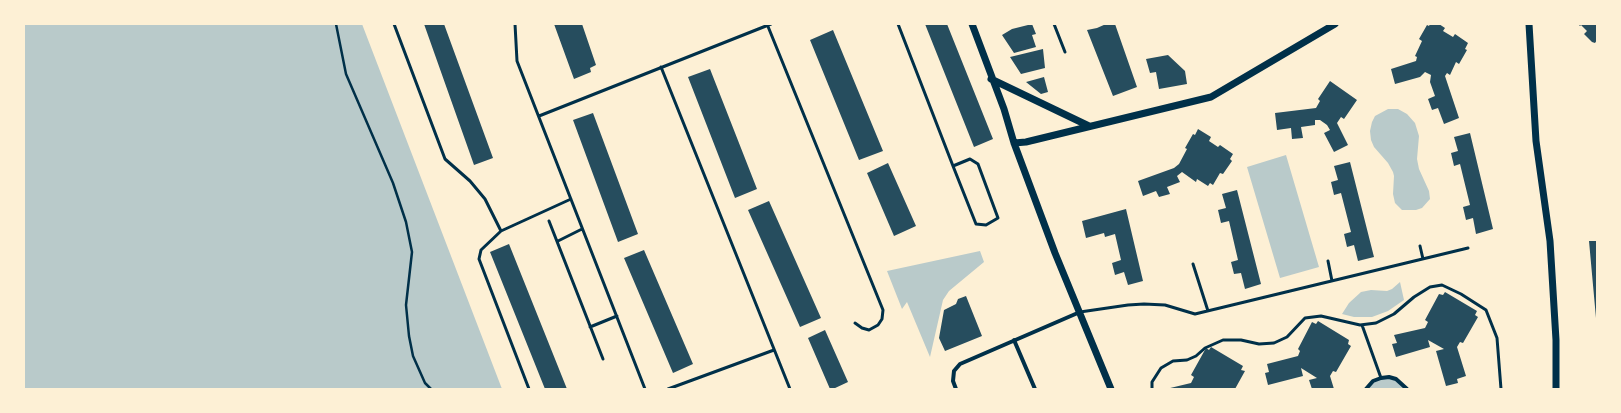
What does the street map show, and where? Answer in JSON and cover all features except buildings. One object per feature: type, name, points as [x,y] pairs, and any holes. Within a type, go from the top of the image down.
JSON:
[{"type":"street","points":[[972,24],[1004,109],[1014,143],[1054,253],[1111,389]]},
{"type":"street","points":[[1014,143],[1026,142],[1211,97],[1335,24]]},
{"type":"street","points":[[1529,24],[1536,141],[1550,241],[1556,340],[1556,389]]},
{"type":"street","points":[[992,79],[1089,126]]},
{"type":"street","points":[[956,389],[953,381],[954,371],[960,364],[1080,312]]},
{"type":"street","points":[[1014,340],[1035,389]]},
{"type":"street","points":[[1366,389],[1373,381],[1381,378],[1396,379],[1407,389]]},
{"type":"lane","points":[[394,24],[445,159],[470,181],[484,199],[501,231]]},
{"type":"lane","points":[[515,24],[517,61],[645,389]]},
{"type":"lane","points":[[539,116],[769,24],[883,310],[882,319],[878,325],[869,330],[862,328],[855,323]]},
{"type":"lane","points":[[898,24],[953,166],[976,224],[986,225],[998,218],[978,164],[970,160],[953,166]]},
{"type":"lane","points":[[1054,24],[1065,52]]},
{"type":"lane","points":[[661,67],[790,389]]},
{"type":"lane","points":[[529,389],[479,259],[482,250],[501,231],[571,199]]},
{"type":"lane","points":[[549,221],[603,359]]},
{"type":"lane","points":[[558,241],[582,229]]},
{"type":"lane","points":[[1420,246],[1423,260]]},
{"type":"lane","points":[[1080,312],[1144,304],[1165,305],[1195,314],[1468,248]]},
{"type":"lane","points":[[1328,261],[1332,281]]},
{"type":"lane","points":[[1192,264],[1208,311]]},
{"type":"lane","points":[[1152,389],[1152,382],[1161,368],[1173,361],[1187,360],[1196,356],[1205,348],[1223,340],[1241,340],[1259,344],[1274,343],[1287,336],[1305,318],[1321,316],[1362,325],[1376,323],[1394,314],[1414,297],[1430,287],[1442,285],[1461,294],[1486,310],[1497,338],[1501,389]]},
{"type":"lane","points":[[590,327],[617,316]]},
{"type":"lane","points":[[1362,325],[1381,378]]},
{"type":"lane","points":[[668,389],[774,350]]},
{"type":"path","points":[[336,24],[346,74],[393,183],[406,222],[412,252],[406,305],[408,336],[413,356],[425,383],[431,389]]},
{"type":"shaded area","points":[[24,24],[362,24],[502,389],[24,389]]},
{"type":"shaded area","points":[[1388,109],[1398,109],[1407,114],[1415,123],[1419,136],[1417,159],[1419,169],[1429,191],[1430,199],[1422,208],[1416,210],[1402,210],[1395,203],[1393,194],[1393,172],[1388,163],[1374,147],[1371,140],[1370,131],[1375,116]]},
{"type":"shaded area","points":[[1286,155],[1319,267],[1280,278],[1247,167]]},
{"type":"shaded area","points":[[980,251],[984,262],[949,291],[943,300],[930,357],[907,302],[902,309],[887,271]]},
{"type":"shaded area","points":[[1400,282],[1404,300],[1388,311],[1372,317],[1354,317],[1342,314],[1349,303],[1361,292],[1371,290],[1387,291],[1392,289]]},
{"type":"shaded area","points":[[1389,378],[1396,380],[1406,389],[1368,389],[1374,382]]}]
